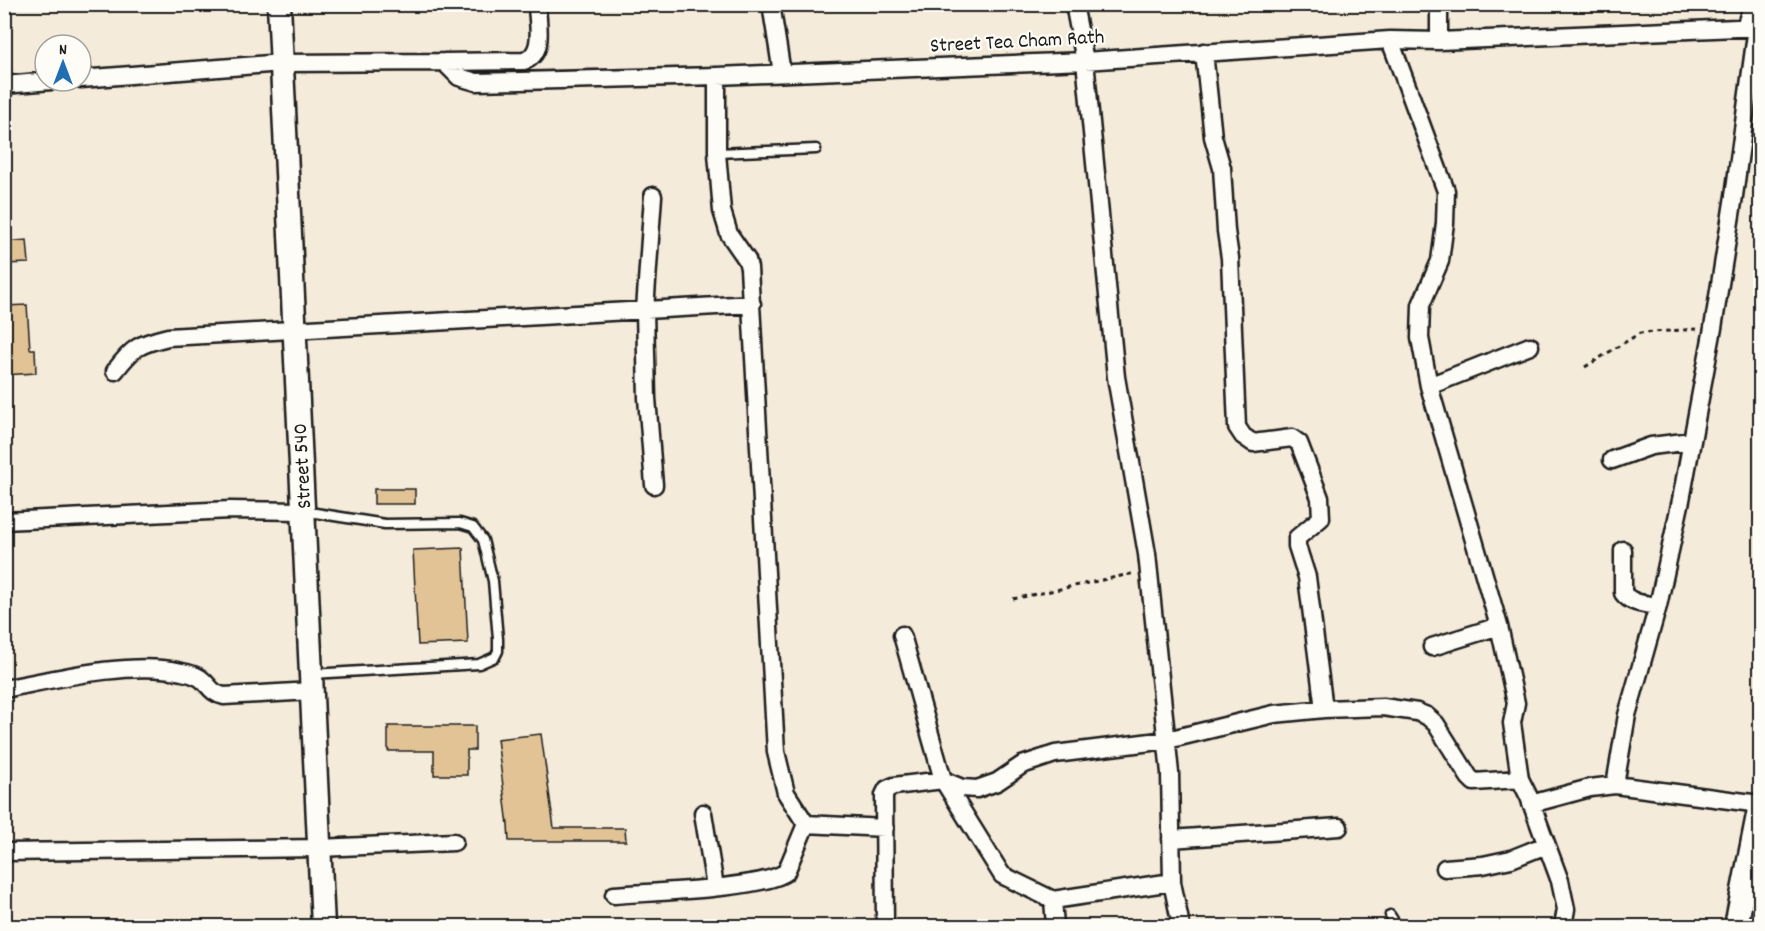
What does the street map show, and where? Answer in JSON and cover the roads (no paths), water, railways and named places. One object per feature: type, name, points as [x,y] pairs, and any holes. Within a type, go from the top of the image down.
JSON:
[{"type":"street","name":"Street 540","points":[[279,4],[323,927]]},
{"type":"street","points":[[93,78],[282,63],[524,60],[531,58],[538,46],[537,4]]},
{"type":"street","points":[[771,4],[782,73]]},
{"type":"street","points":[[1074,4],[1085,60],[1116,377],[1149,570],[1170,772],[1172,882],[1181,927]]},
{"type":"street","points":[[1438,41],[1439,4]]},
{"type":"street","points":[[1615,785],[1627,715],[1658,606],[1713,328],[1736,185],[1754,27],[1754,4]]},
{"type":"street","name":"Street Tea Cham Rath","points":[[444,62],[459,77],[476,82],[717,76],[1085,60],[1389,40],[1438,41],[1754,27]]},
{"type":"street","points":[[1389,40],[1446,191],[1440,261],[1421,305],[1419,338],[1429,386],[1499,626],[1516,703],[1512,723],[1520,778],[1560,881],[1566,909],[1563,927]]},
{"type":"street","points":[[1204,52],[1213,137],[1222,168],[1230,258],[1237,427],[1243,436],[1253,443],[1292,438],[1299,443],[1320,498],[1321,518],[1297,538],[1297,546],[1307,577],[1324,709]]},
{"type":"street","points":[[717,76],[717,153],[722,211],[729,234],[747,260],[752,304],[776,752],[786,793],[806,824]]},
{"type":"street","points":[[4,85],[33,83]]},
{"type":"street","points":[[652,196],[645,310],[647,398],[654,485]]},
{"type":"street","points":[[115,371],[129,352],[145,342],[168,337],[752,304]]},
{"type":"street","points":[[1429,386],[1530,346]]},
{"type":"street","points":[[1612,460],[1651,446],[1692,441]]},
{"type":"street","points":[[4,521],[230,510],[303,511]]},
{"type":"street","points":[[1623,550],[1623,593],[1632,602],[1658,606]]},
{"type":"street","points":[[1432,647],[1499,626]]},
{"type":"street","points":[[902,635],[943,780],[1002,875],[1053,900],[1172,882]]},
{"type":"street","points":[[4,689],[98,673],[144,668],[180,671],[198,676],[215,694],[224,696],[311,683]]},
{"type":"street","points":[[885,927],[884,795],[887,789],[894,786],[943,780],[962,788],[977,789],[998,782],[1022,765],[1055,754],[1167,740],[1274,714],[1383,707],[1417,712],[1427,716],[1436,724],[1468,777],[1474,782],[1520,778]]},
{"type":"street","points":[[1532,804],[1590,788],[1615,785],[1761,805],[1756,849],[1736,927]]},
{"type":"street","points":[[703,813],[715,887]]},
{"type":"street","points":[[806,824],[885,828]]},
{"type":"street","points":[[614,895],[715,887],[780,877],[786,872],[806,824]]},
{"type":"street","points":[[1172,839],[1339,827]]},
{"type":"street","points":[[4,852],[319,848],[454,842]]},
{"type":"street","points":[[1445,868],[1483,865],[1511,859],[1546,845]]},
{"type":"street","points":[[1053,900],[1055,927]]},
{"type":"lane","points":[[717,153],[816,149]]},
{"type":"lane","points":[[303,511],[386,524],[460,523],[472,527],[483,540],[493,581],[498,639],[498,651],[495,657],[479,664],[311,683]]},
{"type":"lane","points":[[1390,915],[1397,927]]}]
